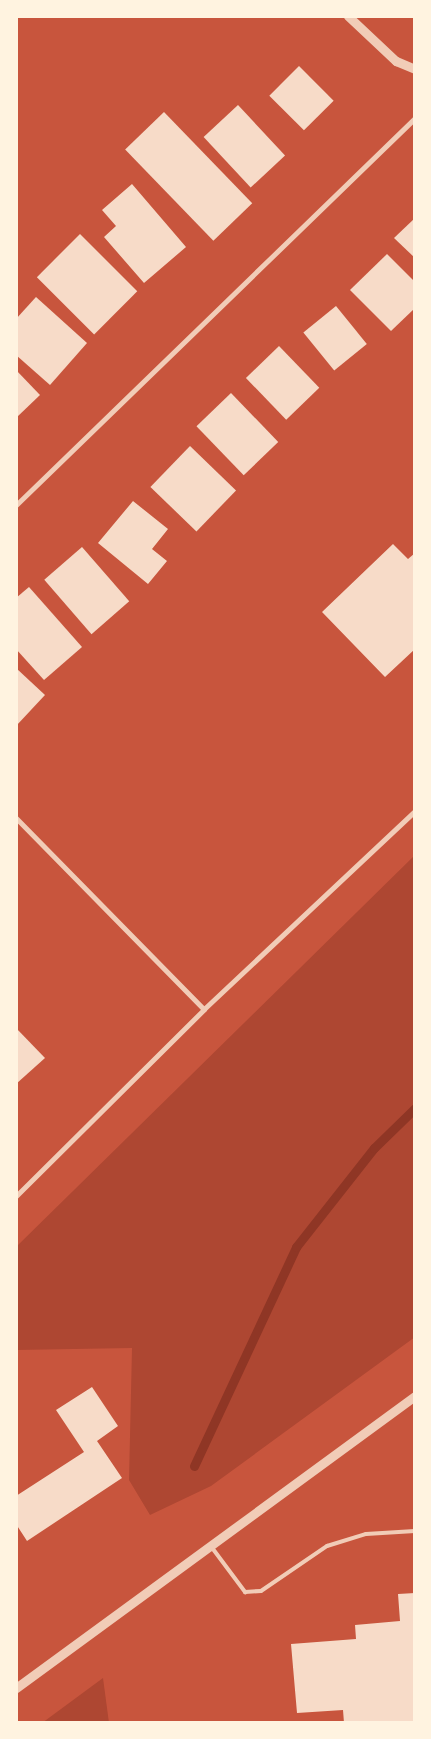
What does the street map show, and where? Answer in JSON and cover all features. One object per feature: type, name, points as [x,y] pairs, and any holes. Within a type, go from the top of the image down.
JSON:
[{"type":"street","points":[[348,16],[396,61],[415,68]]},
{"type":"street","points":[[16,505],[415,118]]},
{"type":"street","points":[[16,1196],[204,1010],[415,811]]},
{"type":"street","points":[[16,818],[204,1010]]},
{"type":"street","points":[[16,1688],[415,1396]]},
{"type":"lane","points":[[210,1546],[245,1592],[261,1591],[327,1546],[366,1534],[415,1530]]},
{"type":"shaded area","points":[[415,855],[415,1337],[211,1486],[150,1515],[129,1480],[132,1348],[16,1350],[16,1247]]},
{"type":"shaded area","points":[[103,1678],[109,1723],[42,1723]]},
{"type":"building","points":[[299,66],[334,101],[304,130],[269,96]]},
{"type":"building","points":[[238,105],[285,155],[251,188],[204,137]]},
{"type":"building","points":[[164,112],[252,203],[213,241],[125,150]]},
{"type":"building","points":[[132,184],[186,247],[144,283],[104,237],[116,226],[102,210]]},
{"type":"building","points":[[415,218],[415,258],[394,238]]},
{"type":"building","points":[[80,234],[137,291],[94,334],[37,277]]},
{"type":"building","points":[[387,254],[415,282],[415,308],[391,331],[350,290]]},
{"type":"building","points":[[36,297],[87,343],[50,385],[16,355],[16,319]]},
{"type":"building","points":[[336,306],[367,344],[334,371],[303,332]]},
{"type":"building","points":[[279,346],[319,388],[286,420],[246,378]]},
{"type":"building","points":[[16,370],[40,395],[16,418]]},
{"type":"building","points":[[231,393],[278,442],[244,475],[196,426]]},
{"type":"building","points":[[190,446],[236,490],[196,531],[150,487]]},
{"type":"building","points":[[133,501],[168,529],[152,549],[167,561],[148,584],[98,543]]},
{"type":"building","points":[[393,544],[408,559],[415,553],[415,649],[385,677],[322,612]]},
{"type":"building","points":[[82,547],[129,601],[92,634],[44,580]]},
{"type":"building","points":[[29,587],[82,647],[44,680],[16,649],[16,598]]},
{"type":"building","points":[[16,668],[45,695],[16,726]]},
{"type":"building","points":[[16,1028],[45,1058],[16,1084]]},
{"type":"building","points":[[92,1387],[118,1426],[97,1441],[122,1478],[27,1541],[16,1524],[16,1496],[84,1452],[56,1410]]},
{"type":"building","points":[[415,1593],[415,1723],[344,1723],[343,1710],[297,1713],[291,1644],[356,1639],[355,1625],[400,1621],[398,1594]]},
{"type":"waterway","points":[[194,1466],[296,1247],[374,1148],[415,1108]]}]
